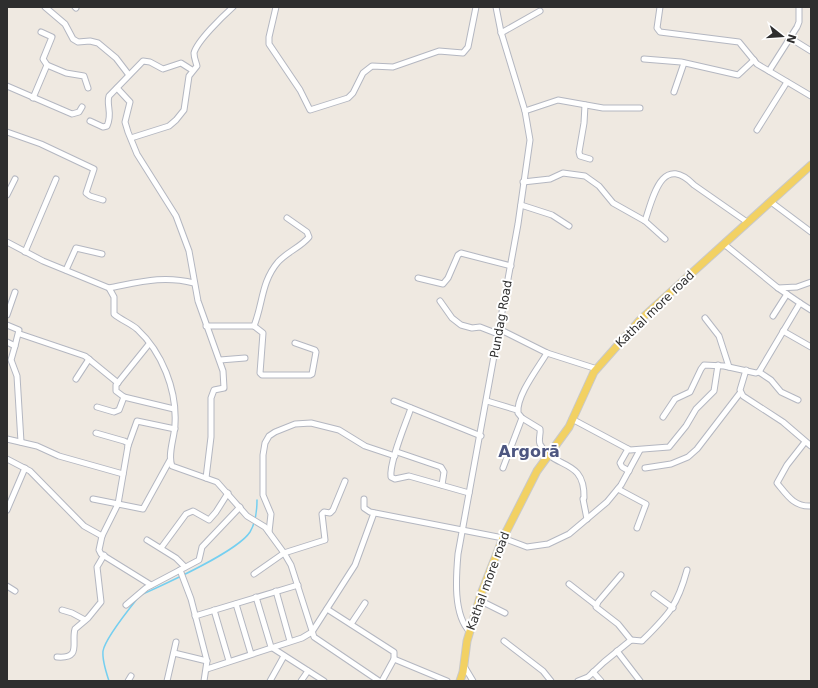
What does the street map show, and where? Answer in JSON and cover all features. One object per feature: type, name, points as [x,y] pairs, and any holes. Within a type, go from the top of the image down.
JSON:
[{"type":"main road","name":"Kathal more road","points":[[460,681],[464,666],[467,641],[479,600],[503,538],[527,488],[548,455],[561,439],[597,369],[640,320],[811,165]]},
{"type":"street","points":[[45,7],[65,24],[73,39],[78,42],[90,41],[98,43],[116,58],[129,75]]},
{"type":"street","points":[[131,138],[169,126],[183,112],[189,76],[192,70],[197,66],[194,54],[197,47],[233,7]]},
{"type":"street","points":[[276,7],[269,37],[269,44],[300,90],[308,108],[312,110],[348,98],[353,93],[363,73],[372,66],[393,67],[440,51],[463,53],[468,47],[476,7]]},
{"type":"street","name":"Pundag Road","points":[[470,632],[460,618],[456,577],[462,531],[481,436],[511,266],[530,140],[526,111],[501,33],[496,7]]},
{"type":"street","points":[[660,7],[657,28],[660,32],[739,42],[754,60],[769,71],[811,96]]},
{"type":"street","points":[[769,71],[799,22],[798,7]]},
{"type":"street","points":[[501,33],[540,11]]},
{"type":"street","points":[[41,32],[52,37],[43,59],[47,64],[66,73],[84,76],[88,88]]},
{"type":"street","points":[[790,38],[811,50]]},
{"type":"street","points":[[644,59],[684,63],[738,75],[754,60]]},
{"type":"street","points":[[90,121],[103,127],[107,126],[111,113],[108,98],[129,75],[146,61],[163,68],[181,63],[192,70]]},
{"type":"street","points":[[674,92],[684,63]]},
{"type":"street","points":[[33,98],[47,64]]},
{"type":"street","points":[[757,130],[787,82]]},
{"type":"street","points":[[7,86],[72,114],[79,112],[82,107]]},
{"type":"street","points":[[117,88],[130,102],[125,122],[131,138],[141,159],[179,220],[189,250],[198,301],[206,326],[220,360],[225,379],[222,390],[214,390],[211,398],[211,436],[206,478]]},
{"type":"street","points":[[526,111],[558,100],[602,108],[640,108]]},
{"type":"street","points":[[585,105],[584,123],[579,152],[580,156],[590,159]]},
{"type":"street","points":[[7,132],[41,144],[94,169],[86,193],[90,196],[103,200]]},
{"type":"street","points":[[523,182],[550,179],[563,173],[585,176],[600,186],[607,198],[645,221],[665,239]]},
{"type":"street","points":[[645,221],[658,185],[665,177],[672,174],[686,177],[694,185],[747,222]]},
{"type":"street","points":[[7,195],[15,179]]},
{"type":"street","points":[[25,252],[56,179]]},
{"type":"street","points":[[771,202],[811,232]]},
{"type":"street","points":[[521,205],[552,215],[569,226]]},
{"type":"street","points":[[254,326],[262,293],[272,270],[291,250],[309,237],[307,232],[287,218]]},
{"type":"street","points":[[7,242],[25,252],[109,288],[161,278],[180,279],[194,283]]},
{"type":"street","points":[[724,244],[778,288],[811,310]]},
{"type":"street","points":[[66,270],[76,248],[102,254]]},
{"type":"street","points":[[418,278],[442,284],[448,278],[458,255],[461,253],[511,266]]},
{"type":"street","points":[[778,288],[797,287],[811,282]]},
{"type":"street","points":[[93,499],[143,509],[170,460],[175,429],[174,409],[168,376],[160,360],[136,328],[114,314],[114,297],[109,288]]},
{"type":"street","points":[[7,315],[15,292]]},
{"type":"street","points":[[773,316],[787,294]]},
{"type":"street","points":[[440,301],[452,318],[461,325],[472,328],[480,327],[499,332],[547,353],[597,369]]},
{"type":"street","points":[[759,372],[800,303]]},
{"type":"street","points":[[705,318],[719,336],[729,367]]},
{"type":"street","points":[[7,325],[19,330],[20,334],[78,353],[89,359],[118,383]]},
{"type":"street","points":[[206,326],[254,326],[263,333],[260,365],[260,372],[262,375],[312,374],[316,352],[315,350],[295,344]]},
{"type":"street","points":[[783,331],[811,347]]},
{"type":"street","points":[[20,334],[11,360],[18,376],[21,442]]},
{"type":"street","points":[[7,342],[15,346]]},
{"type":"street","points":[[149,344],[118,383],[116,391],[124,397],[174,409]]},
{"type":"street","points":[[547,353],[529,382],[517,410],[518,414],[522,418],[540,429],[540,442],[548,455],[575,469],[584,487],[587,519]]},
{"type":"street","points":[[220,360],[245,358]]},
{"type":"street","points":[[76,379],[89,359]]},
{"type":"street","points":[[572,419],[628,449],[640,450],[664,448],[673,444],[696,409],[714,391],[718,365]]},
{"type":"street","points":[[663,417],[675,398],[686,395],[692,389],[702,366],[718,365],[759,372],[771,380],[781,392],[798,400]]},
{"type":"street","points":[[646,468],[671,464],[688,457],[697,449],[720,417],[740,393],[740,386],[746,370]]},
{"type":"street","points":[[740,393],[783,422],[811,446]]},
{"type":"street","points":[[97,407],[117,412],[121,407],[124,397]]},
{"type":"street","points":[[394,401],[481,436]]},
{"type":"street","points":[[487,401],[517,410]]},
{"type":"street","points":[[411,408],[390,475],[392,478],[409,476],[469,493]]},
{"type":"street","points":[[504,468],[522,418]]},
{"type":"street","points":[[151,586],[100,553],[99,547],[102,536],[118,504],[128,446],[137,421],[175,429]]},
{"type":"street","points":[[269,532],[271,514],[263,495],[263,455],[265,443],[269,436],[275,432],[296,424],[311,423],[338,430],[365,446],[441,467],[444,472],[442,485]]},
{"type":"street","points":[[96,433],[124,441],[128,444],[128,446]]},
{"type":"street","points":[[7,440],[38,446],[59,456],[123,474]]},
{"type":"street","points":[[805,442],[787,465],[777,483],[789,498],[804,506],[811,506]]},
{"type":"street","points":[[628,449],[620,463],[622,467],[629,471]]},
{"type":"street","points":[[364,499],[364,508],[374,512],[462,531],[503,538],[527,547],[548,544],[564,538],[607,502],[618,489],[640,450]]},
{"type":"street","points":[[7,459],[25,468],[84,526],[102,536]]},
{"type":"street","points":[[170,460],[172,466],[176,468],[217,482],[247,516],[265,527],[284,553],[298,585],[312,632],[318,641],[379,681]]},
{"type":"street","points":[[7,510],[25,468]]},
{"type":"street","points":[[254,574],[284,553],[325,540],[322,514],[324,512],[330,513],[333,510],[345,481]]},
{"type":"street","points":[[618,489],[646,504],[637,528]]},
{"type":"street","points":[[161,548],[186,514],[193,511],[209,520],[228,493]]},
{"type":"street","points":[[126,605],[138,593],[199,560],[202,546],[240,507]]},
{"type":"street","points":[[207,669],[312,632],[355,565],[374,512]]},
{"type":"street","points":[[147,540],[176,558],[182,570],[207,661],[204,681]]},
{"type":"street","points":[[57,657],[68,657],[73,653],[75,647],[75,629],[102,600],[98,567],[104,555]]},
{"type":"street","points":[[569,584],[618,624],[631,640],[641,642],[673,608],[681,593],[687,570]]},
{"type":"street","points":[[596,605],[621,575]]},
{"type":"street","points":[[195,616],[298,585]]},
{"type":"street","points":[[7,586],[15,591]]},
{"type":"street","points":[[276,591],[290,641]]},
{"type":"street","points":[[654,594],[673,608]]},
{"type":"street","points":[[256,598],[271,647],[324,681]]},
{"type":"street","points":[[479,600],[504,613]]},
{"type":"street","points":[[351,624],[365,603]]},
{"type":"street","points":[[236,604],[251,654]]},
{"type":"street","points":[[327,609],[394,652],[394,659],[382,681]]},
{"type":"street","points":[[62,610],[72,613],[85,620]]},
{"type":"street","points":[[214,610],[229,661]]},
{"type":"street","points":[[578,681],[593,672],[631,640]]},
{"type":"street","points":[[504,641],[543,671],[552,681]]},
{"type":"street","points":[[167,681],[176,642]]},
{"type":"street","points":[[617,651],[640,681]]},
{"type":"street","points":[[174,653],[207,661]]},
{"type":"street","points":[[270,681],[284,656]]},
{"type":"street","points":[[394,659],[448,681]]},
{"type":"street","points":[[464,666],[473,681]]},
{"type":"street","points":[[301,681],[308,671]]},
{"type":"street","points":[[593,672],[601,681]]},
{"type":"waterway","points":[[141,595],[200,567],[231,549],[243,540],[250,532],[254,524],[257,500]]},
{"type":"waterway","points":[[109,681],[104,666],[103,651],[108,639],[137,599]]},
{"type":"district","name":"Argorā","points":[[529,451]]}]
